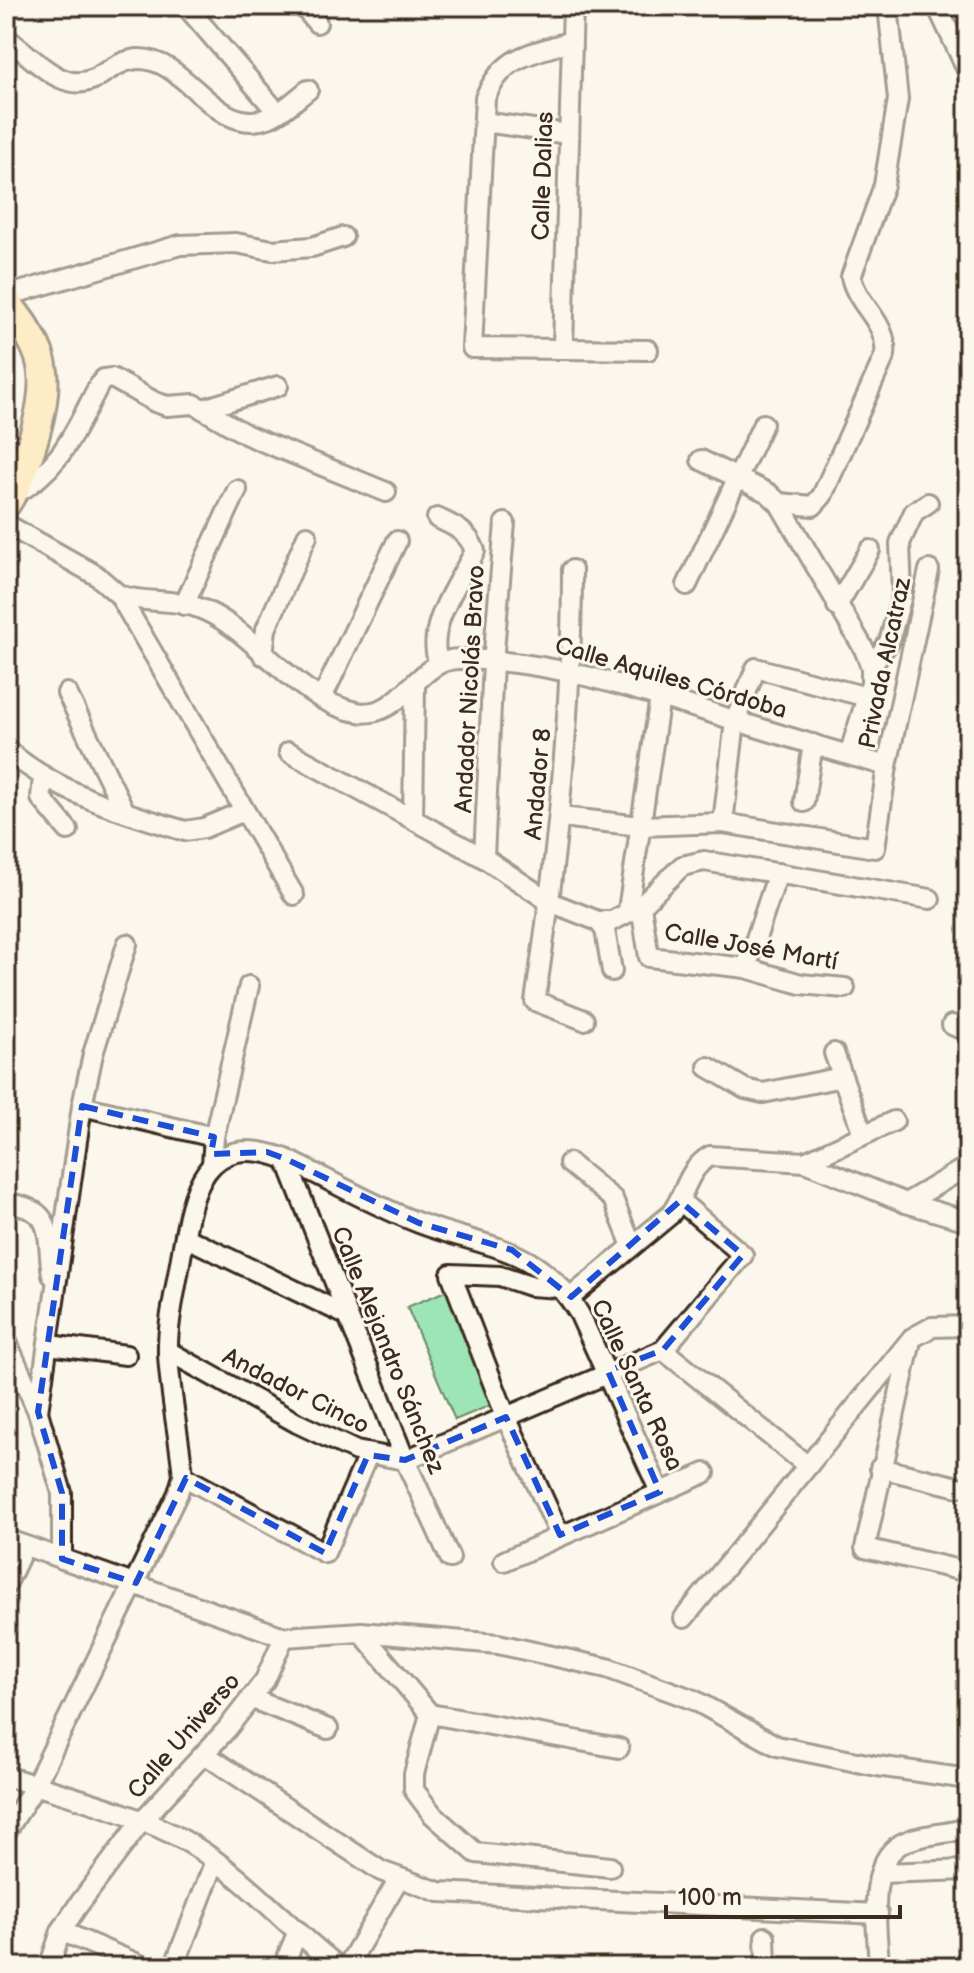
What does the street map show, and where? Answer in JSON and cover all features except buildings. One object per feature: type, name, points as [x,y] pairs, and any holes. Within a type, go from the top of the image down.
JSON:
[{"type":"main road","points":[[6,299],[30,334],[43,372],[39,423],[7,508]]},
{"type":"street","points":[[186,6],[277,112]]},
{"type":"street","points":[[303,6],[317,23]]},
{"type":"street","name":"Calle Dalias","points":[[563,347],[573,6]]},
{"type":"street","points":[[779,503],[813,506],[822,496],[878,375],[887,341],[854,290],[851,277],[884,185],[898,99],[888,6]]},
{"type":"street","points":[[937,6],[968,72]]},
{"type":"street","points":[[6,38],[40,68],[65,79],[91,80],[118,64],[140,59],[164,66],[226,115],[249,120],[267,118],[308,90]]},
{"type":"street","points":[[571,41],[511,62],[495,75],[485,98],[472,348],[648,350]]},
{"type":"street","points":[[484,122],[568,134]]},
{"type":"street","points":[[6,299],[180,245],[236,243],[272,250],[312,247],[343,237]]},
{"type":"street","points":[[294,895],[119,595],[7,508],[56,464],[104,379],[112,378],[167,406],[194,404],[247,435],[386,492]]},
{"type":"street","points":[[203,409],[278,386]]},
{"type":"street","points":[[687,585],[763,424]]},
{"type":"street","points":[[701,460],[768,493],[779,503],[864,649],[871,667]]},
{"type":"street","points":[[184,605],[237,490]]},
{"type":"street","points":[[849,755],[867,697],[871,667],[889,642],[902,595],[900,543],[914,512],[928,503]]},
{"type":"street","points":[[119,595],[138,602],[196,607],[222,621],[322,698],[355,712],[374,713],[389,707],[439,663],[434,651],[439,623],[475,551],[470,539],[460,529],[437,518]]},
{"type":"street","name":"Andador Nicolás Bravo","points":[[484,858],[493,662],[505,523]]},
{"type":"street","points":[[263,655],[266,629],[307,536]]},
{"type":"street","points":[[322,698],[397,541]]},
{"type":"street","points":[[837,606],[870,550]]},
{"type":"street","name":"Andador 8","points":[[550,902],[561,817],[572,671],[572,570]]},
{"type":"street","name":"Privada Alcatraz","points":[[723,823],[875,848],[887,766],[929,570]]},
{"type":"street","name":"Calle Aquiles Córdoba","points":[[439,663],[456,659],[572,671],[887,766]]},
{"type":"street","points":[[561,817],[641,826],[723,823],[735,721],[756,668],[867,697]]},
{"type":"street","points":[[413,819],[415,685]]},
{"type":"street","points":[[67,693],[124,810]]},
{"type":"street","points":[[635,908],[641,826],[660,697]]},
{"type":"street","points":[[804,802],[813,744]]},
{"type":"street","points":[[6,749],[43,777],[185,831],[204,828],[244,811]]},
{"type":"street","points":[[289,752],[484,858],[550,902],[598,921],[612,921],[635,908],[682,866],[693,862],[930,899]]},
{"type":"street","points":[[43,777],[41,798],[68,830]]},
{"type":"street","points":[[746,968],[778,873]]},
{"type":"street","points":[[550,902],[535,1001],[584,1020]]},
{"type":"street","name":"Calle José Martí","points":[[635,908],[649,957],[746,968],[801,984],[845,988]]},
{"type":"street","points":[[598,921],[605,930],[612,971]]},
{"type":"street","points":[[38,1412],[82,1106],[93,1054],[127,944]]},
{"type":"street","points":[[6,1832],[35,1786],[136,1583],[183,1476],[168,1351],[192,1197],[212,1164],[214,1137],[249,986]]},
{"type":"street","points":[[834,1053],[863,1134]]},
{"type":"street","points":[[708,1067],[745,1089],[763,1093],[842,1077]]},
{"type":"street","points":[[82,1106],[214,1137]]},
{"type":"street","points":[[805,1162],[894,1121]]},
{"type":"street","points":[[212,1164],[233,1153],[267,1152],[419,1223],[512,1250],[566,1293]]},
{"type":"street","points":[[560,1535],[506,1417],[451,1274],[500,1276],[566,1293],[670,1215],[680,1201],[691,1171],[710,1156],[805,1162],[906,1203],[968,1221]]},
{"type":"street","name":"Calle Alejandro Sánchez","points":[[286,1159],[405,1460],[450,1558]]},
{"type":"street","points":[[569,1163],[613,1199],[632,1246]]},
{"type":"street","points":[[906,1203],[968,1166]]},
{"type":"street","points":[[405,1460],[663,1350],[743,1255],[680,1201]]},
{"type":"street","points":[[6,1203],[30,1206],[47,1224],[57,1296]]},
{"type":"street","points":[[185,1237],[346,1315]]},
{"type":"street","name":"Calle Santa Rosa","points":[[566,1293],[608,1371],[660,1492]]},
{"type":"street","points":[[684,1618],[912,1338],[932,1327],[968,1326]]},
{"type":"street","points":[[912,1338],[880,1468],[865,1548],[968,1572]]},
{"type":"street","points":[[6,1340],[38,1412],[62,1493],[62,1559]]},
{"type":"street","points":[[49,1345],[126,1355]]},
{"type":"street","points":[[663,1350],[808,1466]]},
{"type":"street","name":"Andador Cinco","points":[[168,1351],[297,1423],[368,1455],[405,1460]]},
{"type":"street","points":[[183,1476],[325,1553],[368,1455]]},
{"type":"street","points":[[880,1468],[958,1487]]},
{"type":"street","points":[[504,1561],[705,1473]]},
{"type":"street","points":[[6,1539],[284,1637],[361,1632],[498,1644],[607,1668],[694,1700],[777,1746],[877,1766],[968,1779]]},
{"type":"street","points":[[6,1585],[24,1547]]},
{"type":"street","points":[[361,1632],[430,1714],[619,1748]]},
{"type":"street","name":"Calle Universo","points":[[49,1967],[61,1931],[140,1823],[206,1755],[265,1680],[284,1637]]},
{"type":"street","points":[[250,1698],[328,1729]]},
{"type":"street","points":[[430,1714],[414,1774],[414,1790],[433,1815],[476,1853],[610,1867]]},
{"type":"street","points":[[206,1755],[398,1880],[439,1892],[878,1914]]},
{"type":"street","points":[[6,1776],[188,1842],[251,1887],[339,1967]]},
{"type":"street","points":[[879,1967],[878,1914],[883,1865],[900,1845],[968,1828]]},
{"type":"street","points":[[174,1967],[215,1861]]},
{"type":"street","points":[[881,1873],[968,1870]]},
{"type":"street","points":[[347,1967],[398,1880]]},
{"type":"street","points":[[61,1931],[145,1967]]},
{"type":"street","points":[[283,1967],[298,1931]]},
{"type":"street","points":[[765,1937],[766,1967]]},
{"type":"highlighted area","points":[[82,1106],[214,1137],[211,1154],[267,1152],[286,1159],[419,1223],[512,1250],[571,1297],[680,1201],[743,1255],[663,1350],[608,1371],[660,1492],[560,1535],[506,1417],[405,1460],[368,1455],[325,1553],[186,1478],[136,1583],[62,1559],[62,1493],[38,1412]]},
{"type":"green space","points":[[448,1290],[496,1403],[455,1420],[407,1307]]}]
